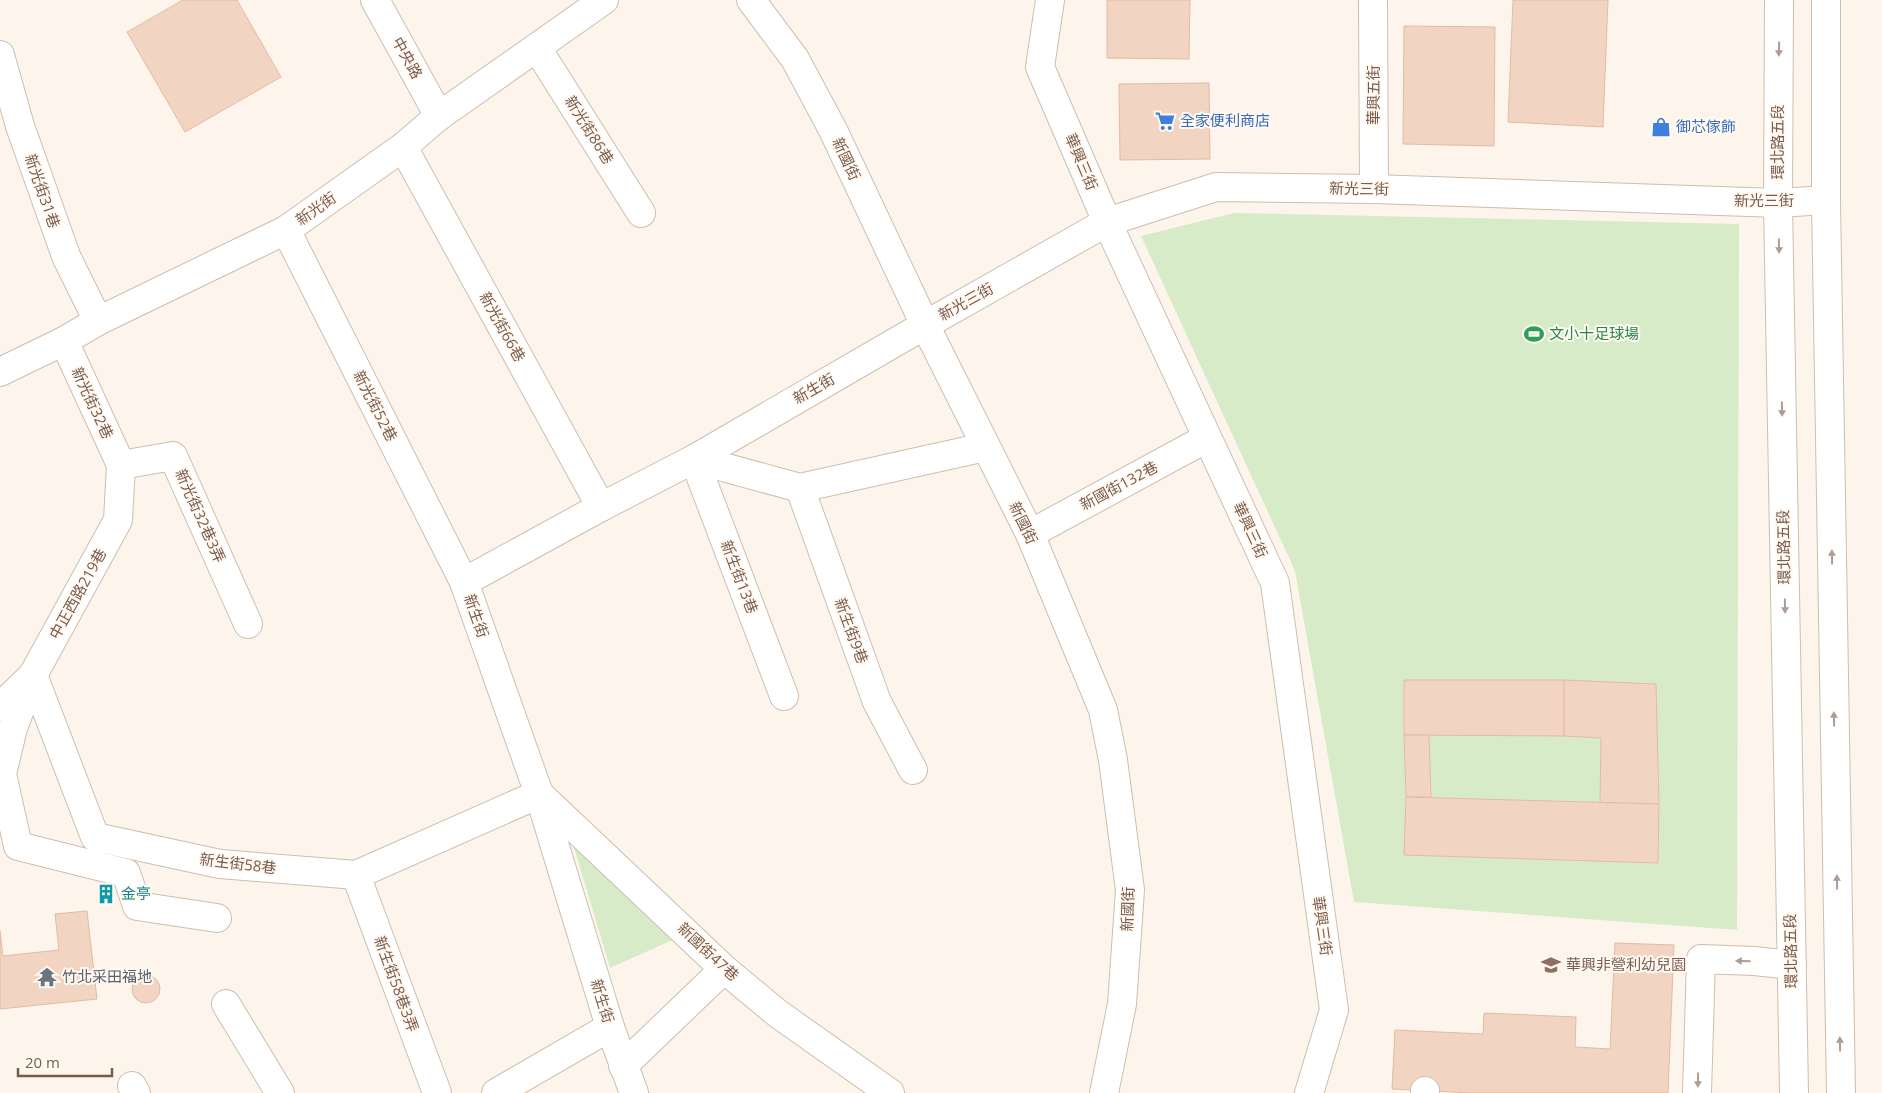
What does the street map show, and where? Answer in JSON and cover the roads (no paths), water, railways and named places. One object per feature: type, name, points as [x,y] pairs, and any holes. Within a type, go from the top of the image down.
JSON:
[{"type":"street","name":"中央路","points":[[375,0],[439,116]]},
{"type":"street","name":"新光街","points":[[0,372],[64,341],[98,321],[286,230],[403,147],[439,116],[604,0]]},
{"type":"street","name":"新國街","points":[[751,0],[795,59],[832,130],[924,325],[1030,534],[1103,710],[1113,760],[1130,890],[1122,1004],[1104,1093]]},
{"type":"street","name":"華興三街","points":[[1050,0],[1040,68],[1107,222],[1275,583],[1334,1010],[1309,1093]]},
{"type":"street","name":"華興五街","points":[[1373,0],[1374,189]]},
{"type":"street","name":"環北路五段","points":[[1779,0],[1778,203],[1794,1093]]},
{"type":"street","points":[[1826,0],[1826,200],[1841,1093]]},
{"type":"street","name":"新光街86巷","points":[[537,48],[641,213]]},
{"type":"street","name":"新光街31巷","points":[[0,55],[20,126],[66,256],[98,321]]},
{"type":"street","name":"新光街66巷","points":[[403,147],[601,507]]},
{"type":"street","name":"新光三街","points":[[924,325],[1107,222],[1216,186],[1374,189],[1778,203],[1826,200]]},
{"type":"street","name":"新光街52巷","points":[[286,230],[464,582]]},
{"type":"street","name":"新生街","points":[[634,1093],[610,1027],[539,794],[464,582],[601,507],[694,459],[924,325]]},
{"type":"street","name":"新光街32巷","points":[[64,341],[121,465]]},
{"type":"street","name":"新國街132巷","points":[[1030,534],[1207,438]]},
{"type":"street","points":[[694,459],[800,488],[985,447]]},
{"type":"street","name":"新光街32巷3弄","points":[[121,465],[173,456],[248,624]]},
{"type":"street","name":"新生街13巷","points":[[694,459],[784,696]]},
{"type":"street","name":"中正西路219巷","points":[[0,707],[34,675],[118,520],[121,465]]},
{"type":"street","name":"新生街9巷","points":[[800,488],[877,702],[913,770]]},
{"type":"street","points":[[34,675],[12,728],[2,774],[18,846],[126,873],[137,906],[217,918]]},
{"type":"street","name":"新生街58巷","points":[[34,675],[95,837],[220,864],[356,875],[539,794]]},
{"type":"street","name":"新國街47巷","points":[[539,794],[724,969],[777,1013],[890,1093]]},
{"type":"street","name":"新生街58巷3弄","points":[[356,875],[437,1093]]},
{"type":"street","points":[[1698,1093],[1701,959],[1792,965]]},
{"type":"street","points":[[623,1066],[724,969]]},
{"type":"street","points":[[226,1004],[280,1093]]},
{"type":"street","points":[[496,1093],[610,1027]]},
{"type":"place","name":"全家便利商店","points":[[1165,121]]},
{"type":"place","name":"御芯傢飾","points":[[1661,127]]},
{"type":"place","name":"文小十足球場","points":[[1534,334]]},
{"type":"place","name":"金亭","points":[[106,894]]},
{"type":"place","name":"華興非營利幼兒園","points":[[1551,965]]},
{"type":"place","name":"竹北采田福地","points":[[47,977]]}]
